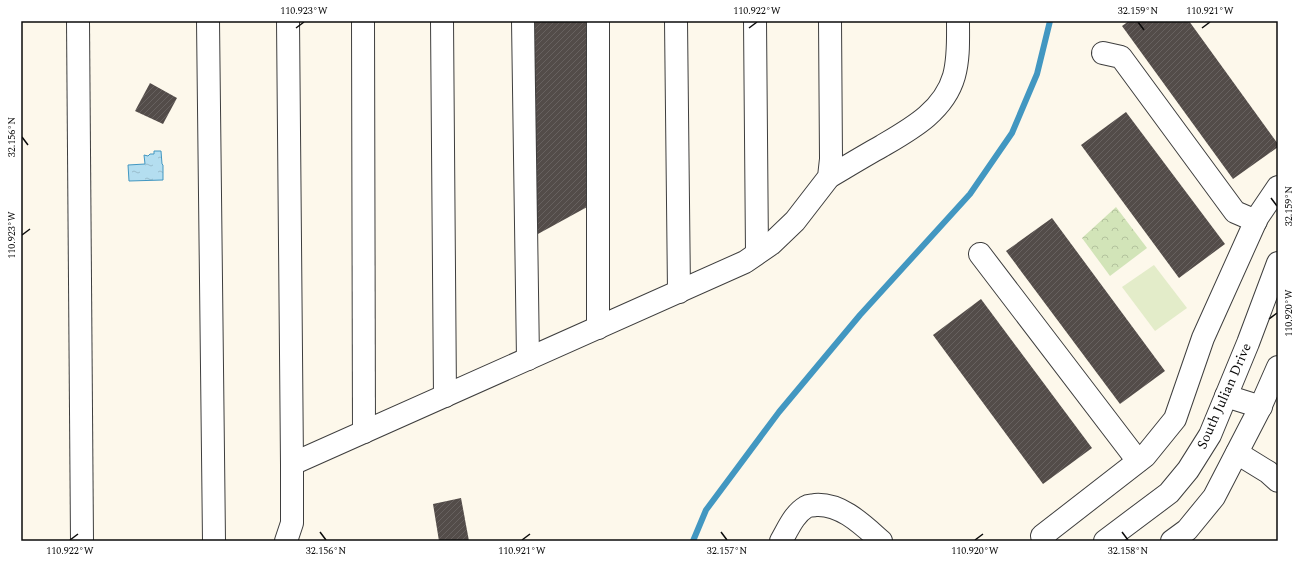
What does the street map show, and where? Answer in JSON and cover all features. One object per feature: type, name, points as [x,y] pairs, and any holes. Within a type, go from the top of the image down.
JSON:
[{"type":"street","points":[[78,21],[82,541]]},
{"type":"street","points":[[208,21],[214,541]]},
{"type":"street","points":[[286,541],[292,523],[288,21]]},
{"type":"street","points":[[363,21],[364,432]]},
{"type":"street","points":[[442,21],[445,396]]},
{"type":"street","points":[[523,21],[528,359]]},
{"type":"street","points":[[598,21],[598,328]]},
{"type":"street","points":[[676,21],[678,292]]},
{"type":"street","points":[[755,21],[757,253]]},
{"type":"street","points":[[829,177],[831,159],[830,21]]},
{"type":"street","points":[[292,464],[745,262],[771,244],[794,221],[829,177],[914,127],[936,108],[946,94],[954,77],[957,60],[958,21]]},
{"type":"street","points":[[1103,52],[1121,57],[1235,212],[1256,221]]},
{"type":"street","points":[[1045,541],[1042,536],[1145,456],[1175,419],[1203,338],[1256,221],[1278,187]]},
{"type":"street","points":[[980,254],[1138,461]]},
{"type":"street","name":"South Julian Drive","points":[[1105,541],[1169,493],[1188,470],[1210,435],[1248,343],[1278,263]]},
{"type":"street","points":[[1172,541],[1187,530],[1214,497],[1237,453],[1278,367]]},
{"type":"street","points":[[1226,396],[1260,406]]},
{"type":"street","points":[[1237,453],[1268,472],[1278,481]]},
{"type":"street","points":[[781,541],[794,517],[807,506],[822,505],[841,511],[862,524],[881,541]]},
{"type":"green space","points":[[1116,207],[1147,248],[1110,276],[1082,238]]},
{"type":"green space","points":[[1154,265],[1187,308],[1155,331],[1122,287]]},
{"type":"water","points":[[154,151],[161,151],[163,180],[129,181],[128,165],[145,164],[144,155],[148,156],[150,154],[154,154]]},
{"type":"building","points":[[524,21],[596,21],[598,201],[527,240]]},
{"type":"building","points":[[1129,21],[1189,21],[1278,144],[1278,147],[1233,179],[1122,26]]},
{"type":"building","points":[[150,83],[177,98],[163,124],[135,111]]},
{"type":"building","points":[[1126,112],[1225,244],[1179,278],[1081,145]]},
{"type":"building","points":[[1052,218],[1165,371],[1120,404],[1006,251]]},
{"type":"building","points":[[981,299],[1092,448],[1043,484],[933,335]]},
{"type":"building","points":[[461,498],[469,541],[439,541],[433,504]]},
{"type":"waterway","points":[[693,541],[706,510],[779,412],[860,315],[970,194],[1012,133],[1037,74],[1050,21]]}]
